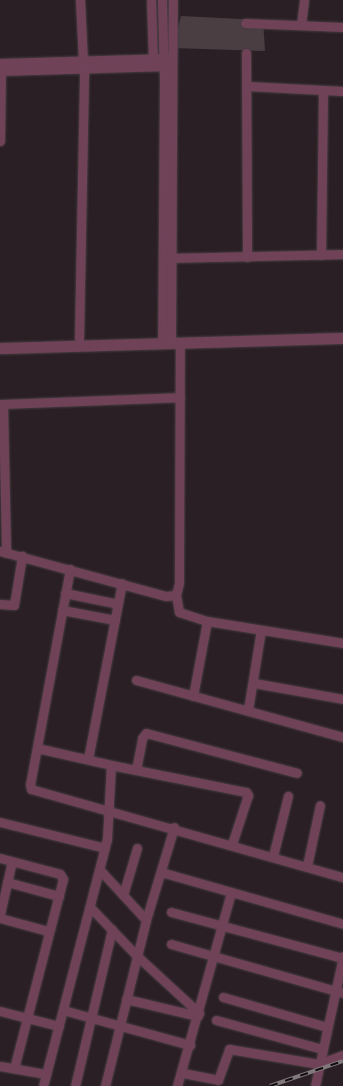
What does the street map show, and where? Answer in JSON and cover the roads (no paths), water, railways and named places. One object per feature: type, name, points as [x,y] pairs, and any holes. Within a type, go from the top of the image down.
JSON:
[{"type":"street","points":[[79,338],[83,64],[80,0]]},
{"type":"street","points":[[151,0],[153,59]]},
{"type":"street","points":[[162,0],[170,340],[180,397],[179,583],[176,595],[179,612],[206,621],[343,643]]},
{"type":"street","points":[[170,340],[173,0]]},
{"type":"street","points":[[301,25],[304,0]]},
{"type":"street","points":[[245,23],[343,27]]},
{"type":"street","points":[[246,53],[247,257]]},
{"type":"street","points":[[83,64],[153,59],[163,62]]},
{"type":"street","points":[[0,142],[0,67],[173,62]]},
{"type":"street","points":[[247,86],[343,92]]},
{"type":"street","points":[[321,255],[323,90]]},
{"type":"street","points":[[171,258],[343,254]]},
{"type":"street","points":[[0,348],[343,331]]},
{"type":"street","points":[[0,340],[79,338],[170,340],[343,338]]},
{"type":"street","points":[[176,595],[166,596],[3,552],[2,404],[180,397]]},
{"type":"street","points":[[0,604],[14,605],[22,556]]},
{"type":"street","points":[[70,569],[36,748],[31,789],[108,811],[174,827],[343,877]]},
{"type":"street","points":[[88,759],[122,583]]},
{"type":"street","points":[[65,593],[118,604]]},
{"type":"street","points":[[62,610],[115,620]]},
{"type":"street","points":[[193,696],[206,621]]},
{"type":"street","points":[[248,710],[254,683],[261,630]]},
{"type":"street","points":[[136,680],[343,737]]},
{"type":"street","points":[[254,683],[343,699]]},
{"type":"street","points":[[136,770],[142,738],[146,733],[297,773]]},
{"type":"street","points":[[36,748],[111,765],[246,792],[248,795],[232,844]]},
{"type":"street","points":[[43,1086],[105,848],[111,765]]},
{"type":"street","points":[[273,856],[288,796]]},
{"type":"street","points":[[306,866],[320,805]]},
{"type":"street","points":[[0,822],[105,848]]},
{"type":"street","points":[[105,1086],[136,956],[174,827]]},
{"type":"street","points":[[123,895],[137,848]]},
{"type":"street","points":[[0,858],[60,874],[64,879],[48,931],[28,1018],[14,1068]]},
{"type":"street","points":[[0,914],[12,861]]},
{"type":"street","points":[[100,870],[146,920]]},
{"type":"street","points":[[161,872],[343,924]]},
{"type":"street","points":[[7,882],[59,896]]},
{"type":"street","points":[[178,1086],[231,892]]},
{"type":"street","points":[[90,907],[136,956],[198,1014]]},
{"type":"street","points":[[171,912],[343,958],[339,992],[327,1027],[316,1086]]},
{"type":"street","points":[[0,918],[48,931]]},
{"type":"street","points":[[75,1086],[112,929]]},
{"type":"street","points":[[171,944],[339,992]]},
{"type":"street","points":[[223,997],[327,1027]]},
{"type":"street","points":[[126,999],[198,1014]]},
{"type":"street","points":[[63,1010],[190,1045]]},
{"type":"street","points":[[0,1011],[59,1026]]},
{"type":"street","points":[[216,1020],[322,1050]]},
{"type":"street","points":[[182,1073],[218,1080],[229,1049],[319,1064],[343,1055]]},
{"type":"street","points":[[0,1066],[46,1074]]},
{"type":"railway","points":[[270,1086],[343,1061]]}]
